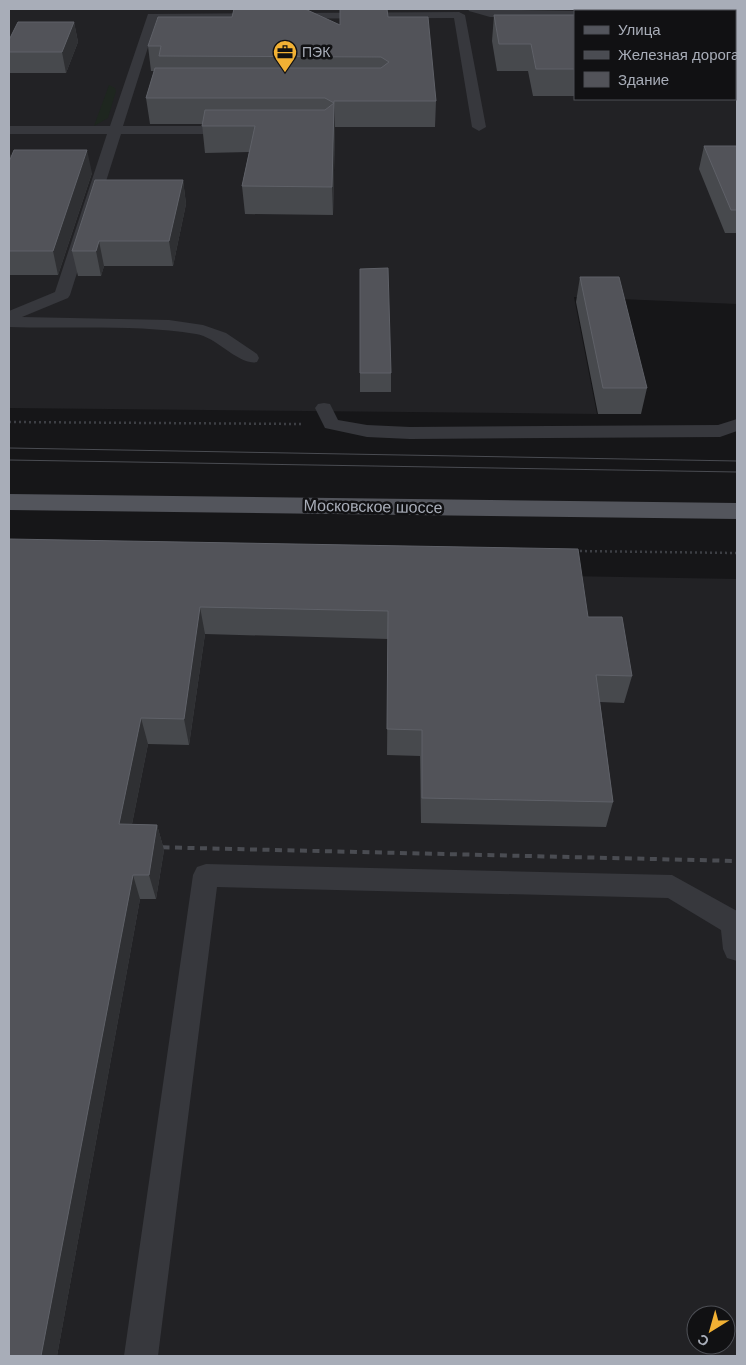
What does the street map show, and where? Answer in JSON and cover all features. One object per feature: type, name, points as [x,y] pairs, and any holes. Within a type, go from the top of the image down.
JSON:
[{"type":"main road","name":"Московское шоссе","points":[[9,502],[737,510]]},
{"type":"lane","points":[[474,9],[490,14],[574,14]]},
{"type":"lane","points":[[9,317],[62,295],[100,194],[116,130],[135,87],[152,16],[459,15],[479,127]]},
{"type":"lane","points":[[9,130],[247,130]]},
{"type":"lane","points":[[9,322],[169,325],[203,330],[220,338],[250,358]]},
{"type":"lane","points":[[324,408],[331,424],[367,431],[410,433],[720,431],[737,426]]},
{"type":"lane","points":[[141,1356],[206,875],[672,887],[733,923],[737,949]]},
{"type":"path","points":[[9,422],[292,425]]},
{"type":"path","points":[[568,551],[737,553]]},
{"type":"shaded area","points":[[9,9],[737,9],[737,304],[574,297],[597,414],[9,408]]},
{"type":"shaded area","points":[[109,85],[115,88],[116,91],[108,118],[94,126]]},
{"type":"shaded area","points":[[9,566],[737,579],[737,1356],[9,1356]]},
{"type":"building","points":[[234,9],[305,9],[340,25],[340,9],[387,9],[388,17],[428,17],[436,101],[334,101],[334,103],[325,98],[146,98],[155,68],[381,68],[389,62],[381,57],[159,56],[161,46],[148,46],[158,17],[232,17]]},
{"type":"building","points":[[494,15],[574,15],[574,69],[536,69],[531,44],[499,44]]},
{"type":"building","points":[[736,15],[737,15],[736,69]]},
{"type":"building","points":[[18,22],[74,22],[62,52],[9,52],[9,40]]},
{"type":"building","points":[[334,103],[332,187],[242,186],[255,126],[202,126],[205,110],[325,110]]},
{"type":"building","points":[[704,146],[736,146],[737,210],[731,210]]},
{"type":"building","points":[[14,150],[87,150],[53,251],[9,251],[9,162]]},
{"type":"building","points":[[95,180],[183,180],[169,241],[99,241],[96,251],[72,251]]},
{"type":"building","points":[[388,268],[391,373],[360,373],[360,269]]},
{"type":"building","points":[[580,277],[619,277],[647,388],[603,388]]},
{"type":"building","points":[[9,539],[578,549],[588,617],[622,617],[632,676],[596,675],[613,802],[422,798],[422,730],[387,729],[388,611],[200,607],[184,719],[141,718],[119,824],[157,825],[149,875],[133,875],[41,1356],[9,1356]]},
{"type":"tram line","points":[[9,448],[737,461]]},
{"type":"tram line","points":[[9,460],[737,472]]},
{"type":"railway","points":[[150,847],[737,861]]},
{"type":"place","name":"ПЭК","points":[[285,73]]}]
